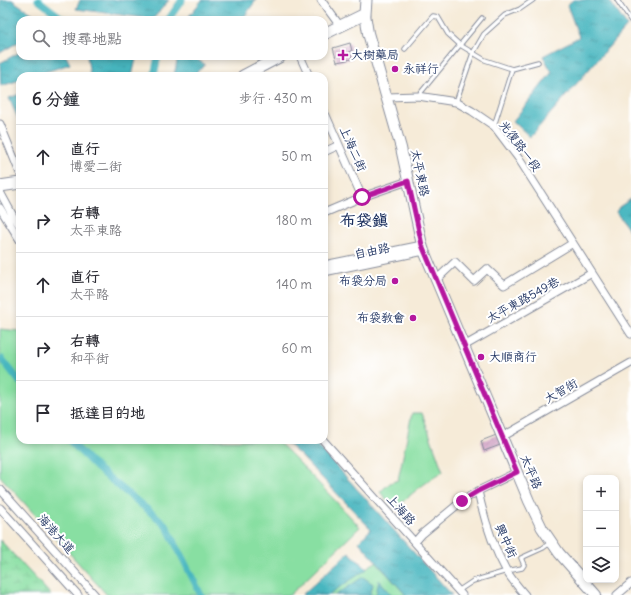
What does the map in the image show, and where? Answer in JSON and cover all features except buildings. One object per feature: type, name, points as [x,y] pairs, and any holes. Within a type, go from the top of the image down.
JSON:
[{"type":"main road","name":"太平東路","points":[[366,0],[365,14],[368,33],[401,148],[423,248],[464,346]]},
{"type":"main road","points":[[328,32],[365,14]]},
{"type":"main road","points":[[251,72],[273,60]]},
{"type":"main road","points":[[0,186],[16,184]]},
{"type":"main road","name":"太平路","points":[[464,346],[529,501],[542,528],[559,552],[596,595]]},
{"type":"street","points":[[321,0],[340,26]]},
{"type":"street","points":[[302,60],[307,72]]},
{"type":"street","name":"光復路一段","points":[[387,97],[418,96],[456,102],[494,126],[519,159],[631,334]]},
{"type":"street","name":"上海二街","points":[[328,120],[362,197]]},
{"type":"street","points":[[0,124],[16,163]]},
{"type":"street","points":[[328,150],[339,145]]},
{"type":"street","points":[[328,212],[362,197],[408,181]]},
{"type":"street","points":[[0,192],[16,220]]},
{"type":"street","points":[[0,208],[16,234]]},
{"type":"street","points":[[436,280],[455,262],[474,281],[487,269],[504,285],[573,243]]},
{"type":"street","name":"自由路","points":[[328,264],[423,248]]},
{"type":"street","name":"自由路","points":[[328,271],[423,248]]},
{"type":"street","name":"太平東路549巷","points":[[464,346],[592,273]]},
{"type":"street","name":"大智街","points":[[502,437],[631,364]]},
{"type":"street","name":"上海路","points":[[327,444],[460,593]]},
{"type":"street","points":[[415,542],[422,534],[462,501],[478,491],[517,472]]},
{"type":"street","name":"海港大道","points":[[0,489],[95,595]]},
{"type":"street","name":"興中街","points":[[478,491],[487,528],[494,547],[507,571],[525,595]]},
{"type":"street","name":"海港大道","points":[[0,508],[78,595]]},
{"type":"street","points":[[617,595],[631,582]]},
{"type":"lane","points":[[456,102],[473,53],[484,34],[505,14],[520,9],[533,0]]},
{"type":"lane","points":[[617,0],[631,22]]},
{"type":"lane","points":[[405,49],[433,16],[438,17],[448,34],[460,45],[486,60],[512,69],[538,62]]},
{"type":"lane","points":[[418,96],[482,18]]},
{"type":"lane","points":[[494,126],[512,69]]},
{"type":"lane","points":[[460,593],[473,582],[507,571],[522,568],[524,565],[521,558],[543,548],[551,542]]},
{"type":"green space","points":[[0,329],[16,331],[16,444],[280,444],[360,527],[290,595],[107,595],[0,476]]},
{"type":"green space","points":[[412,413],[422,413],[443,472],[418,489],[395,509],[380,492],[390,483],[398,480]]},
{"type":"green space","points":[[0,540],[51,595],[0,595]]},
{"type":"green space","points":[[376,562],[406,595],[319,595]]},
{"type":"water","points":[[0,0],[12,0],[36,16],[16,16],[16,43],[0,53]]},
{"type":"water","points":[[80,0],[169,0],[156,16],[130,16],[76,9]]},
{"type":"water","points":[[202,0],[256,0],[245,16],[189,16]]},
{"type":"water","points":[[573,0],[609,0],[627,26],[530,137],[513,121],[552,72],[543,56],[579,37],[567,5]]},
{"type":"water","points":[[16,54],[16,60],[68,60],[70,64],[45,72],[16,72],[16,81],[1,86],[0,63]]},
{"type":"water","points":[[88,60],[136,60],[133,72],[89,72]]},
{"type":"water","points":[[177,60],[198,60],[205,65],[197,72],[175,72]]},
{"type":"water","points":[[16,95],[16,114],[9,98]]},
{"type":"water","points":[[631,199],[631,233],[616,212],[619,207]]},
{"type":"water","points":[[288,444],[317,444],[452,595],[406,595],[359,542],[371,529]]},
{"type":"water","points":[[349,552],[367,569],[328,595],[302,595]]},
{"type":"water","points":[[363,577],[373,584],[370,595],[336,595]]},
{"type":"water","points":[[379,580],[392,595],[376,595]]},
{"type":"waterway","points":[[38,0],[59,16]]},
{"type":"waterway","points":[[171,16],[182,0]]},
{"type":"waterway","points":[[155,72],[157,60]]},
{"type":"waterway","points":[[2,359],[16,377]]},
{"type":"waterway","points":[[73,444],[97,468],[166,525],[201,595]]},
{"type":"place","name":"大樹藥局","points":[[343,55]]},
{"type":"place","name":"永祥行","points":[[395,69]]},
{"type":"place","name":"布袋分局","points":[[395,281]]},
{"type":"place","name":"布袋教會","points":[[413,318]]},
{"type":"place","name":"大順商行","points":[[481,357]]},
{"type":"district","name":"布袋鎮","points":[[364,220]]},
{"type":"route","points":[[362,197],[408,181],[422,245],[517,472],[478,491],[462,501]]}]
